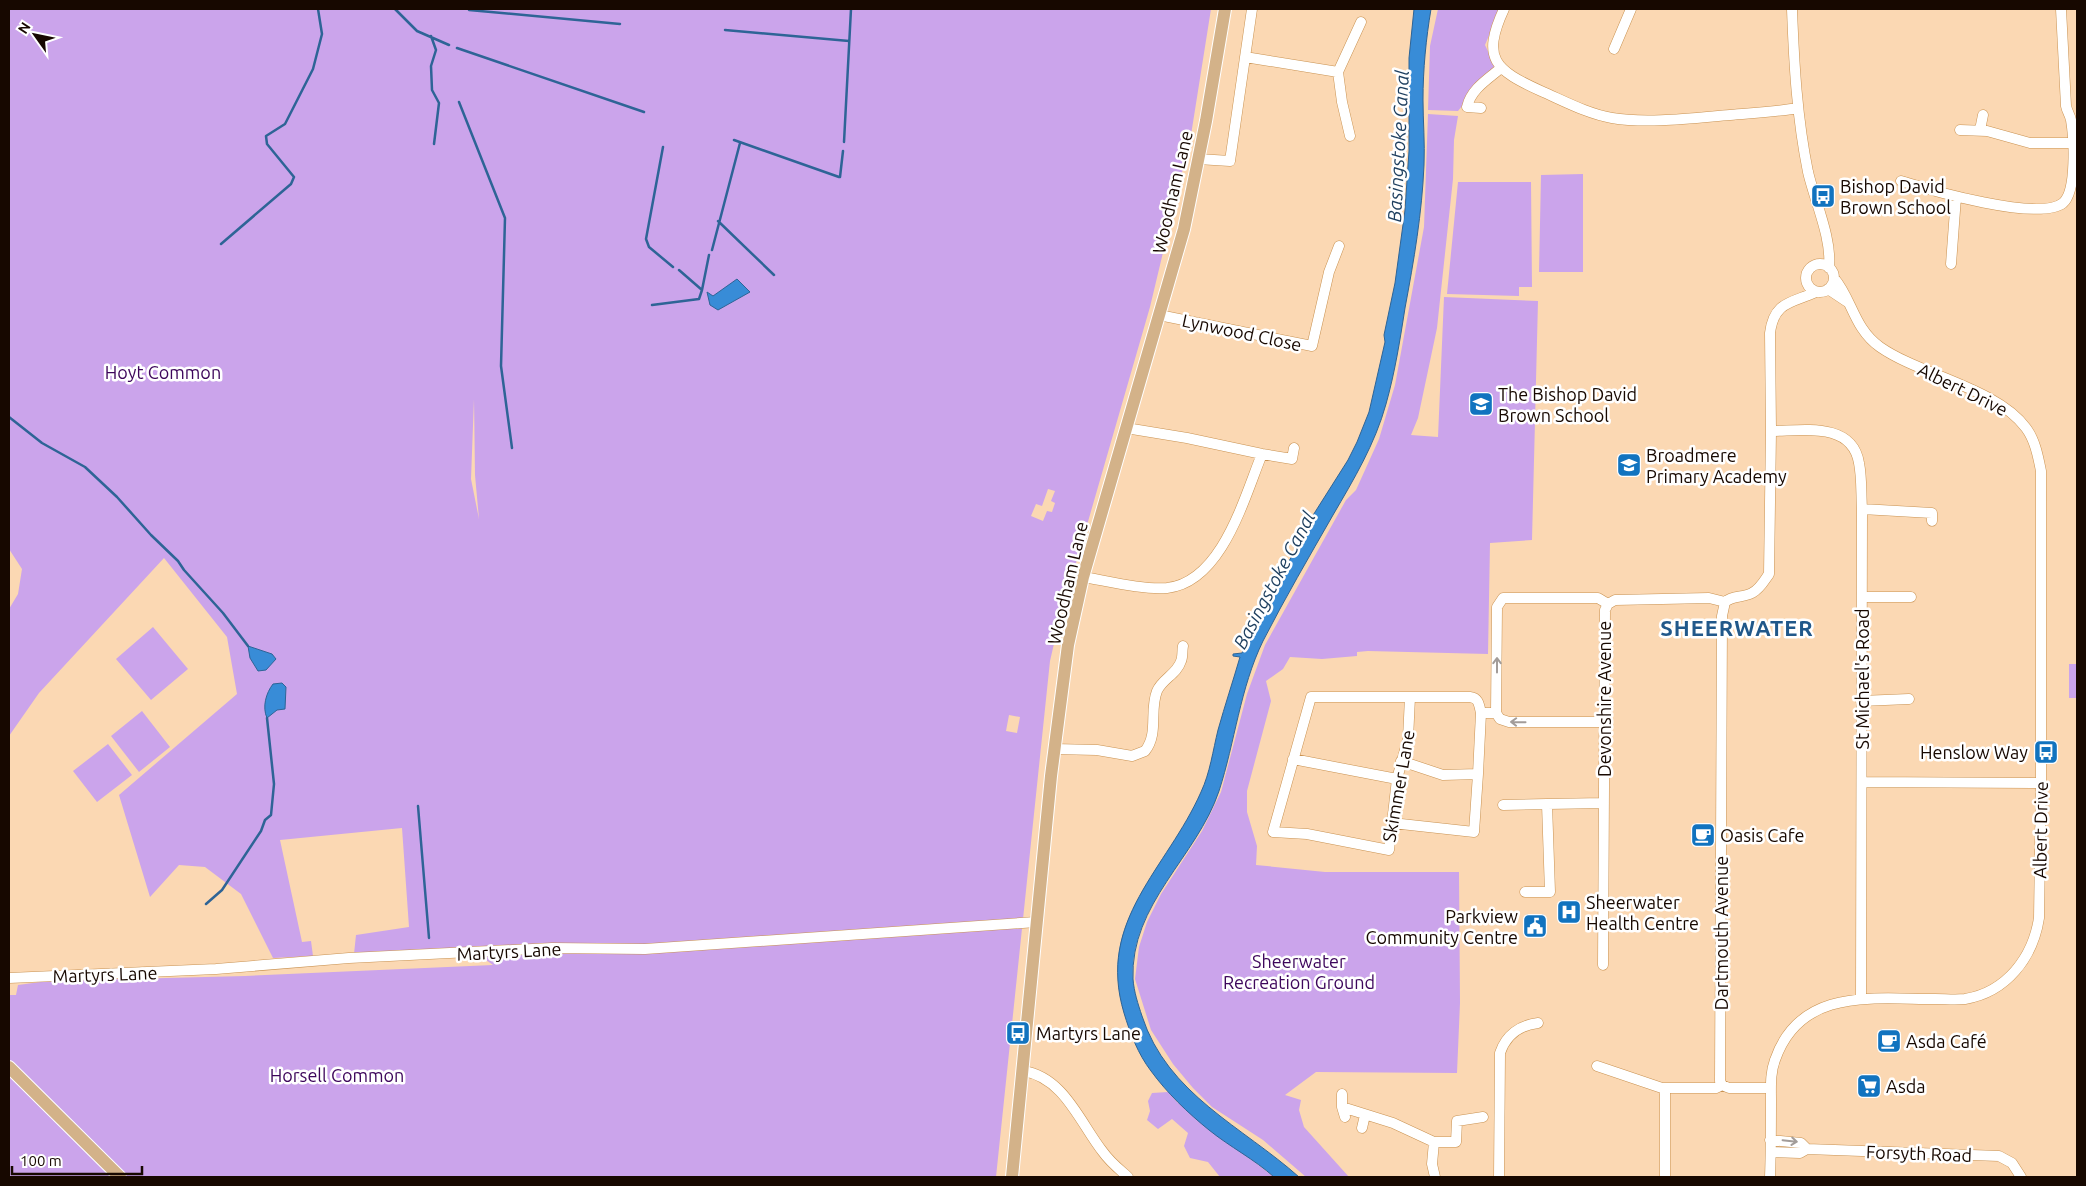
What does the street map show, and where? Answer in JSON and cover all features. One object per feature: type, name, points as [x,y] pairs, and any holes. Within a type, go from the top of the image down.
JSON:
[{"type":"main road","name":"Woodham Lane","points":[[1012,1177],[1054,749],[1068,645],[1083,577],[1184,230],[1225,9]]},
{"type":"main road","points":[[9,1067],[120,1177]]},
{"type":"street","points":[[1198,159],[1230,160],[1252,9]]},
{"type":"street","points":[[1504,9],[1494,30],[1492,41],[1495,57],[1501,68],[1514,78],[1582,109],[1612,118],[1647,120],[1696,118],[1798,108]]},
{"type":"street","points":[[1614,49],[1631,9]]},
{"type":"street","points":[[1792,9],[1798,108],[1809,173],[1825,235],[1824,255],[1832,284],[1828,289],[1816,292],[1807,285],[1806,274],[1812,266],[1828,270]]},
{"type":"street","points":[[1901,181],[1956,197],[1992,204],[2031,208],[2060,204],[2065,201],[2071,190],[2072,143],[2071,119],[2066,106],[2062,9]]},
{"type":"street","points":[[1350,136],[1342,102],[1338,72],[1362,22]]},
{"type":"street","points":[[1245,57],[1338,72]]},
{"type":"street","points":[[1481,108],[1467,107],[1468,102],[1475,90],[1501,68]]},
{"type":"street","points":[[1980,130],[1983,115]]},
{"type":"street","points":[[1960,130],[1980,130],[2030,143],[2072,143]]},
{"type":"street","points":[[1951,264],[1956,197]]},
{"type":"street","name":"Lynwood Close","points":[[1159,315],[1312,346],[1329,272],[1339,246]]},
{"type":"street","name":"Albert Drive","points":[[1770,1177],[1771,1088],[1775,1060],[1783,1042],[1796,1025],[1821,1007],[1844,1000],[1862,998],[1963,999],[1992,990],[2016,971],[2035,939],[2039,918],[2041,471],[2032,438],[2026,428],[2008,410],[1880,347],[1856,320],[1846,301],[1845,293],[1828,270]]},
{"type":"street","name":"Devonshire Avenue","points":[[1603,965],[1605,610],[1608,604],[1615,600],[1709,598],[1725,602],[1731,598],[1754,593],[1769,574],[1771,321],[1777,311],[1793,300],[1807,285]]},
{"type":"street","name":"Albert Drive","points":[[1828,289],[1846,301]]},
{"type":"street","name":"Devonshire Avenue","points":[[1793,300],[1816,292]]},
{"type":"street","points":[[1126,428],[1292,459],[1294,448]]},
{"type":"street","name":"St Michael's Road","points":[[1771,431],[1828,431],[1846,440],[1856,453],[1859,463],[1862,509],[1862,998]]},
{"type":"street","points":[[1083,577],[1156,588],[1179,585],[1197,577],[1210,565],[1234,524],[1262,454]]},
{"type":"street","points":[[1862,509],[1932,513],[1932,521]]},
{"type":"street","points":[[1862,597],[1911,597]]},
{"type":"street","points":[[1603,722],[1537,722],[1504,721],[1500,719],[1496,713],[1497,607],[1503,598],[1598,598],[1608,604]]},
{"type":"street","name":"Dartmouth Avenue","points":[[1722,1085],[1720,1081],[1722,616],[1725,602]]},
{"type":"street","points":[[1054,749],[1097,750],[1132,756],[1145,751],[1152,736],[1154,702],[1157,690],[1164,679],[1178,667],[1181,661],[1182,646]]},
{"type":"street","points":[[1392,823],[1474,832],[1481,713],[1479,702],[1474,697],[1311,697],[1292,759],[1397,779]]},
{"type":"street","name":"Skimmer Lane","points":[[1292,759],[1273,832],[1307,834],[1389,850],[1397,779],[1408,738],[1410,697]]},
{"type":"street","points":[[1861,701],[1909,699]]},
{"type":"street","points":[[1481,713],[1496,713]]},
{"type":"street","points":[[1401,761],[1443,775],[1478,774]]},
{"type":"street","points":[[1862,782],[2041,783]]},
{"type":"street","name":"Devonshire Avenue","points":[[1503,804],[1604,803]]},
{"type":"street","points":[[1525,892],[1550,892],[1548,804]]},
{"type":"street","name":"Martyrs Lane","points":[[9,978],[207,970],[348,958],[552,948],[646,949],[1010,926],[1037,916]]},
{"type":"street","points":[[1499,1177],[1500,1053],[1508,1038],[1516,1030],[1528,1024],[1538,1023]]},
{"type":"street","points":[[1597,1066],[1663,1088],[1716,1088],[1722,1085],[1729,1088],[1771,1088]]},
{"type":"street","points":[[1023,1071],[1039,1075],[1054,1085],[1066,1098],[1102,1151],[1128,1177]]},
{"type":"street","points":[[1663,1088],[1665,1177]]},
{"type":"street","points":[[1342,1094],[1343,1112],[1365,1115],[1393,1123],[1434,1142],[1456,1142],[1457,1121],[1483,1117]]},
{"type":"street","points":[[1362,1128],[1365,1115]]},
{"type":"street","name":"Forsyth Road","points":[[1770,1140],[1801,1143],[1807,1149]]},
{"type":"street","points":[[1434,1142],[1432,1164],[1434,1177]]},
{"type":"street","name":"Forsyth Road","points":[[1771,1152],[1800,1152],[1807,1149],[1998,1156],[2012,1163],[2021,1176]]},
{"type":"green space","points":[[9,9],[1211,9],[1191,135],[1150,307],[1059,622],[1050,661],[996,1177],[9,1177],[9,995],[16,995],[18,985],[48,981],[245,976],[493,965],[468,947],[354,954],[356,935],[409,927],[402,828],[280,840],[302,942],[311,941],[313,956],[273,958],[241,894],[205,867],[179,865],[150,897],[119,795],[237,694],[227,637],[164,558],[39,693],[9,736],[9,609],[18,594],[22,569],[9,549]],"holes":[[[474,399],[475,475],[479,519],[471,479]],[[1048,489],[1055,491],[1051,501],[1055,503],[1052,512],[1047,511],[1043,521],[1031,516],[1036,504],[1042,506]],[[1009,715],[1020,717],[1017,733],[1006,731]]]},
{"type":"green space","points":[[1438,9],[1500,9],[1485,45],[1495,66],[1458,111],[1428,110],[1430,46]]},
{"type":"green space","name":"Sheerwater Recreation Ground","points":[[1428,114],[1458,116],[1454,140],[1453,179],[1437,328],[1418,418],[1411,435],[1438,437],[1444,297],[1538,301],[1532,540],[1490,543],[1488,654],[1368,651],[1357,652],[1357,656],[1322,659],[1290,657],[1283,669],[1266,681],[1271,701],[1247,791],[1247,812],[1257,846],[1256,865],[1325,872],[1459,872],[1460,1003],[1457,1073],[1316,1072],[1285,1095],[1301,1100],[1299,1110],[1304,1127],[1349,1177],[1306,1177],[1263,1140],[1212,1107],[1193,1088],[1173,1064],[1151,1030],[1135,979],[1139,947],[1147,922],[1161,894],[1202,831],[1221,792],[1247,694],[1265,645],[1346,500],[1356,490],[1379,439],[1395,385],[1424,227]]},
{"type":"green space","points":[[1583,174],[1583,272],[1539,272],[1541,175]]},
{"type":"green space","points":[[1458,182],[1531,182],[1532,287],[1519,287],[1519,296],[1447,294]]},
{"type":"green space","points":[[153,627],[188,669],[151,700],[116,659]]},
{"type":"green space","points":[[2069,664],[2077,664],[2077,698],[2069,698]]},
{"type":"green space","points":[[142,711],[170,747],[139,772],[111,736]]},
{"type":"green space","points":[[108,744],[132,775],[97,802],[73,771]]},
{"type":"green space","points":[[1168,1092],[1177,1102],[1274,1177],[1220,1177],[1208,1162],[1190,1158],[1184,1146],[1188,1133],[1172,1119],[1158,1129],[1147,1120],[1150,1111],[1148,1101],[1152,1093]]},
{"type":"water","name":"Basingstoke Canal","points":[[1414,9],[1431,9],[1424,77],[1423,183],[1397,356],[1386,404],[1376,433],[1349,488],[1288,593],[1263,641],[1243,696],[1219,791],[1209,815],[1196,838],[1153,904],[1142,927],[1135,952],[1134,989],[1142,1016],[1154,1043],[1169,1067],[1188,1088],[1231,1125],[1299,1177],[1274,1177],[1193,1117],[1164,1087],[1146,1064],[1135,1043],[1124,1013],[1118,980],[1119,950],[1127,923],[1139,896],[1187,820],[1204,785],[1240,657],[1233,656],[1233,654],[1242,653],[1261,611],[1310,520],[1348,460],[1369,412],[1385,342],[1384,335],[1395,283],[1405,210],[1409,151],[1409,58]]},
{"type":"water","points":[[737,279],[750,292],[718,310],[710,305],[707,292],[713,296]]},
{"type":"water","points":[[248,646],[272,654],[276,659],[266,670],[258,671],[250,658]]},
{"type":"water","points":[[282,683],[286,687],[285,709],[277,710],[267,718],[265,705],[268,692],[273,684]]},
{"type":"waterway","points":[[221,244],[291,184],[294,177],[267,144],[266,136],[285,124],[313,69],[322,34],[318,9]]},
{"type":"waterway","points":[[395,9],[417,31],[449,45]]},
{"type":"waterway","points":[[844,142],[851,9]]},
{"type":"waterway","points":[[469,10],[620,24]]},
{"type":"waterway","points":[[725,30],[849,41]]},
{"type":"waterway","points":[[431,36],[436,50],[431,66],[432,90],[439,103],[434,144]]},
{"type":"waterway","points":[[457,48],[644,112]]},
{"type":"waterway","points":[[459,102],[505,218],[501,366],[512,448]]},
{"type":"waterway","points":[[734,140],[839,177]]},
{"type":"waterway","points":[[712,250],[740,143]]},
{"type":"waterway","points":[[663,147],[646,239],[649,247],[673,267]]},
{"type":"waterway","points":[[840,177],[843,151]]},
{"type":"waterway","points":[[718,221],[774,275]]},
{"type":"waterway","points":[[652,305],[699,299],[709,255]]},
{"type":"waterway","points":[[679,270],[702,290]]},
{"type":"waterway","points":[[9,417],[42,443],[85,467],[117,497],[151,535],[178,561],[223,613],[248,646]]},
{"type":"waterway","points":[[206,904],[222,890],[261,831],[265,820],[271,815],[274,784],[267,718]]},
{"type":"waterway","points":[[418,806],[429,938]]},
{"type":"place","name":"Bishop David Brown School","points":[[1823,196]]},
{"type":"place","name":"The Bishop David Brown School","points":[[1481,404]]},
{"type":"place","name":"Broadmere Primary Academy","points":[[1629,465]]},
{"type":"place","name":"Henslow Way","points":[[2046,752]]},
{"type":"place","name":"Oasis Cafe","points":[[1703,835]]},
{"type":"place","name":"Sheerwater Health Centre","points":[[1569,912]]},
{"type":"place","name":"Parkview Community Centre","points":[[1535,926]]},
{"type":"place","name":"Martyrs Lane","points":[[1018,1033]]},
{"type":"place","name":"Asda Café","points":[[1889,1041]]},
{"type":"place","name":"Asda","points":[[1869,1086]]},
{"type":"district","name":"SHEERWATER","points":[[1737,627]]},
{"type":"park label","name":"Hoyt Common","points":[[163,372]]},
{"type":"park label","name":"Horsell Common","points":[[337,1075]]}]
